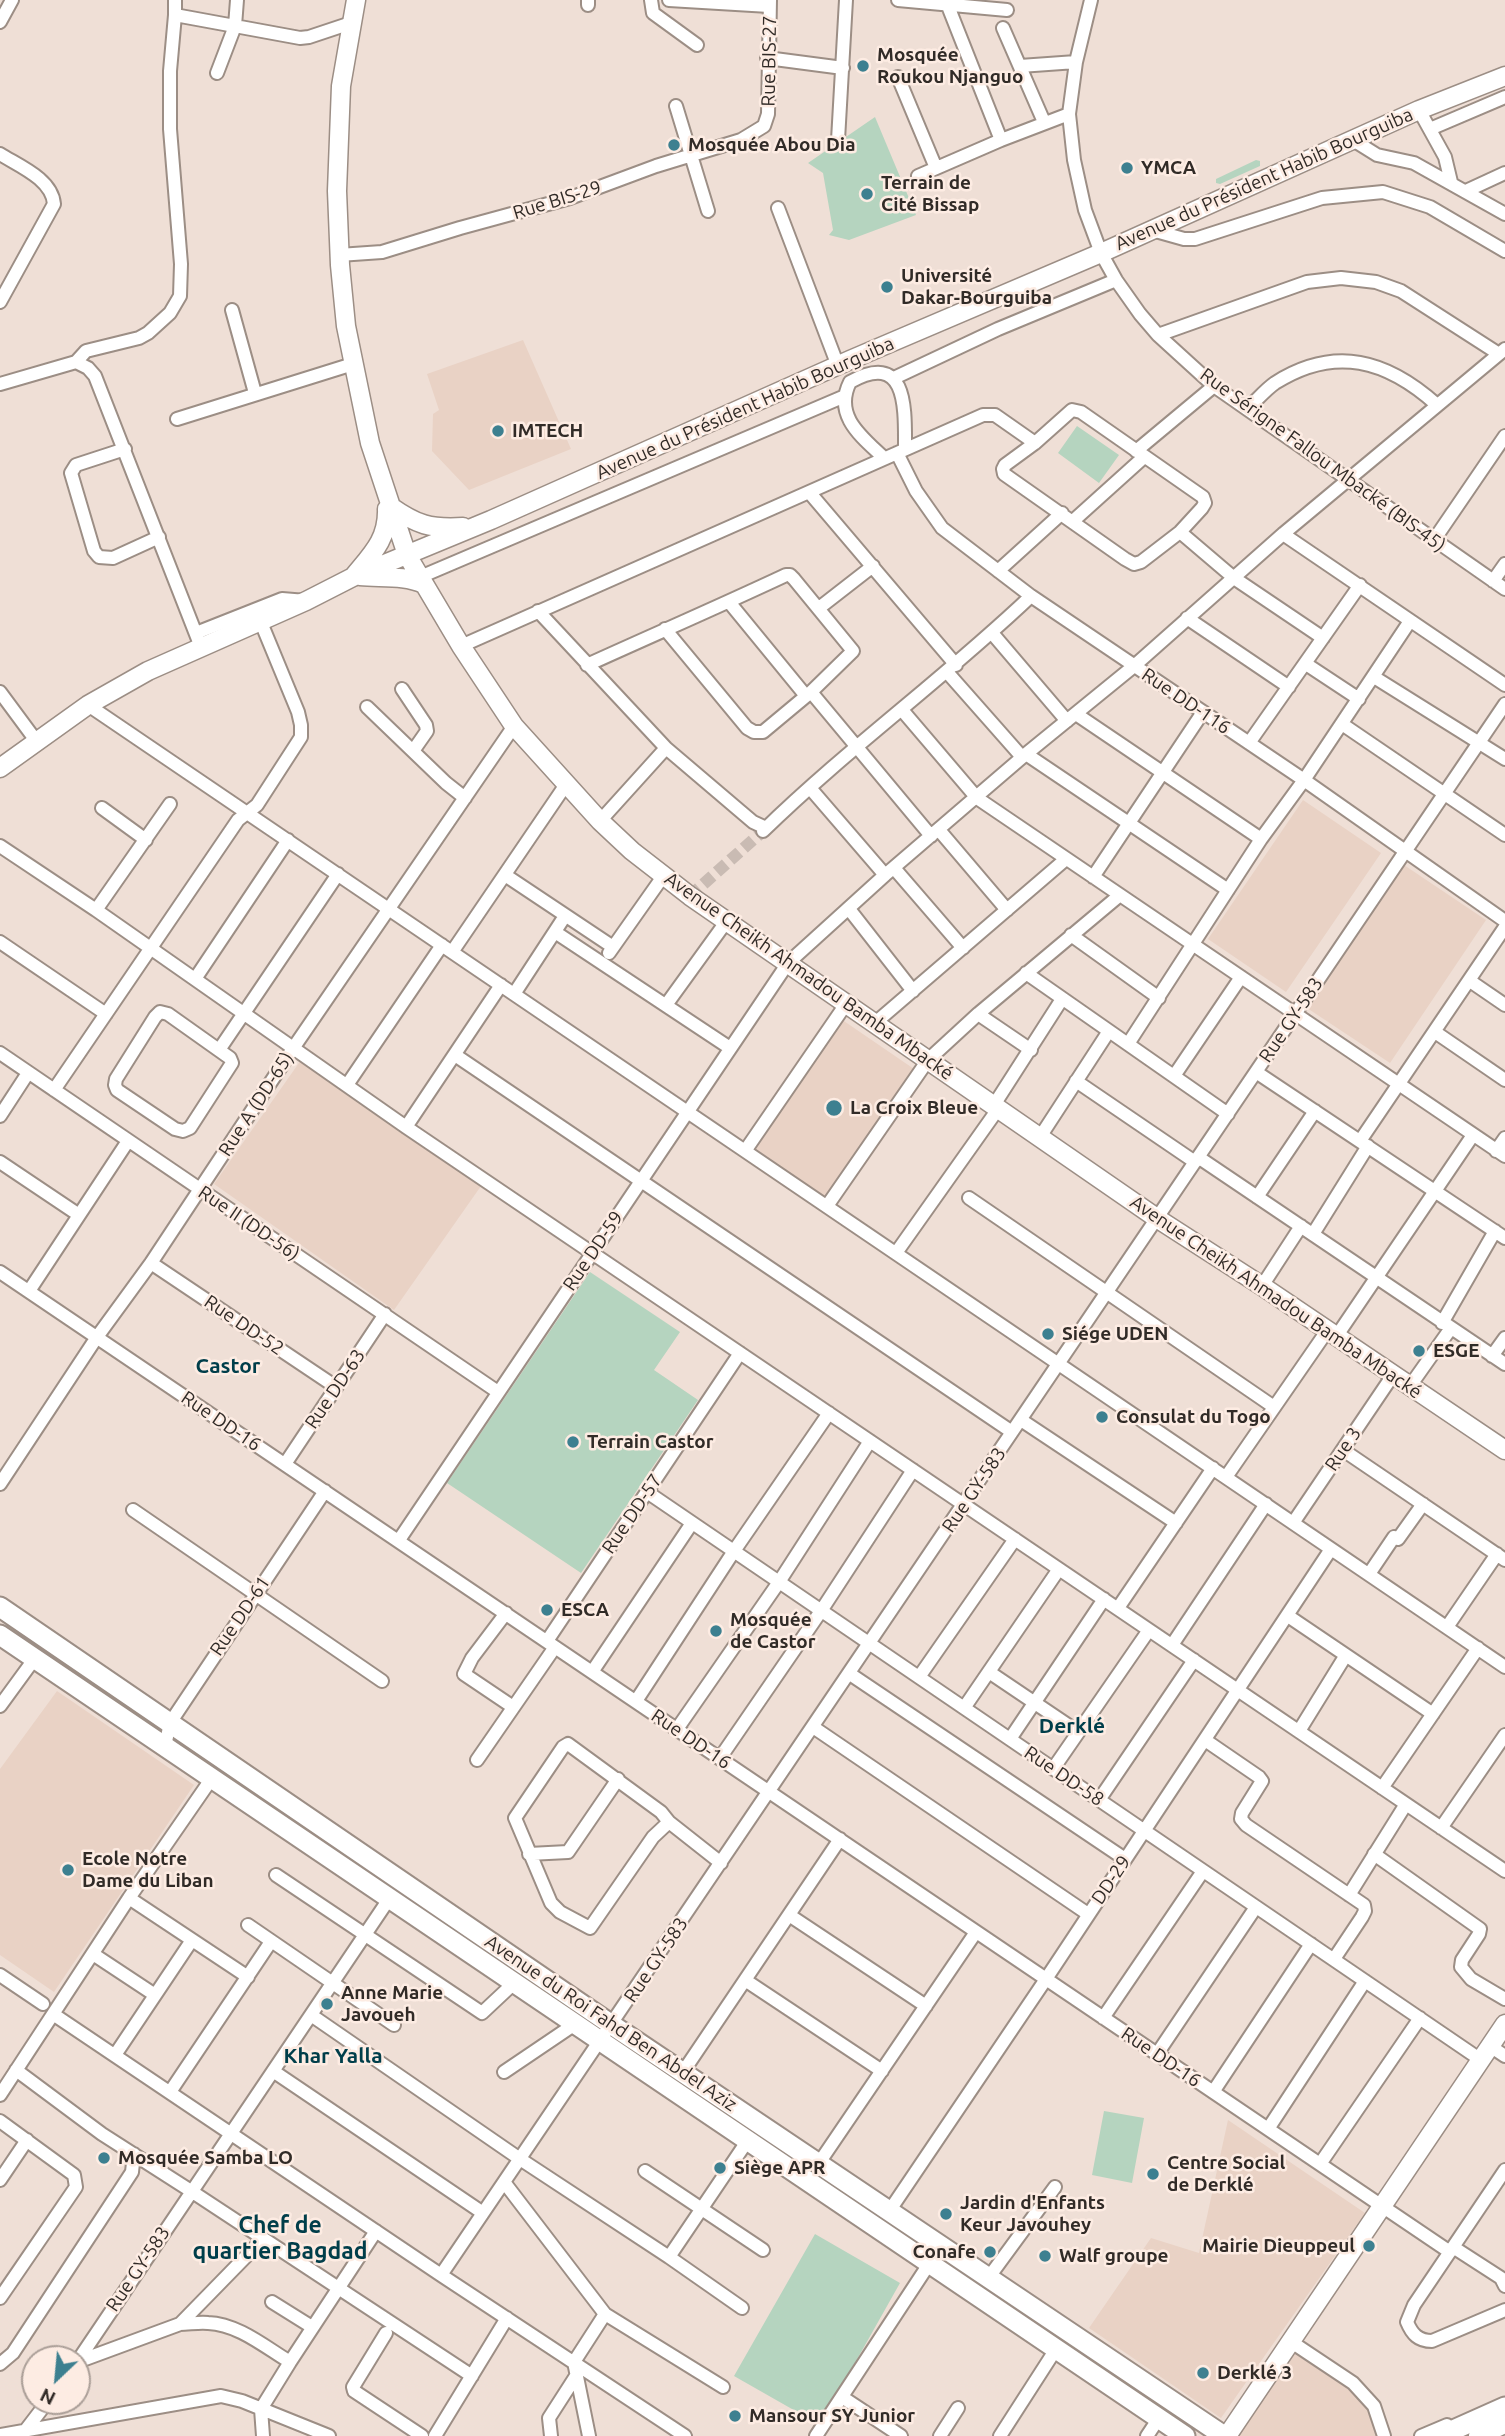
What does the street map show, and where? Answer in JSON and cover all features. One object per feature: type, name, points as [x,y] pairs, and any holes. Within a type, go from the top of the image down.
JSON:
[{"type":"main road","name":"Avenue du Roi Fahd Ben Abdel Aziz","points":[[0,1607],[612,2025],[1226,2436]]},
{"type":"main road","name":"Avenue du Roi Fahd Ben Abdel Aziz","points":[[0,1635],[1185,2436]]},
{"type":"main road","points":[[1440,2436],[1505,2407]]},
{"type":"street","points":[[0,22],[12,0]]},
{"type":"street","points":[[0,384],[76,362],[86,351],[139,338],[170,313],[180,296],[181,264],[170,129],[174,0]]},
{"type":"street","points":[[217,74],[235,26],[237,0]]},
{"type":"street","name":"Avenue Cheikh Ahmadou Bamba Mbacké","points":[[356,0],[341,86],[337,191],[339,256],[346,326],[370,443],[407,555],[461,646],[514,726],[600,821],[663,875],[726,922],[1158,1219],[1505,1450]]},
{"type":"street","points":[[650,0],[653,13],[697,45]]},
{"type":"street","points":[[669,0],[770,3]]},
{"type":"street","points":[[838,140],[846,0]]},
{"type":"street","points":[[898,0],[1007,10]]},
{"type":"street","name":"Rue Sérigne Fallou Mbacké (BIS-45)","points":[[1091,0],[1076,62],[1069,114],[1074,160],[1085,210],[1101,253],[1115,280],[1158,335],[1214,386],[1505,589]]},
{"type":"street","name":"Rue BIS-27","points":[[767,122],[770,3]]},
{"type":"street","points":[[948,6],[1001,140]]},
{"type":"street","points":[[175,15],[305,38],[351,23]]},
{"type":"street","points":[[1003,28],[1044,122]]},
{"type":"street","points":[[767,58],[843,68]]},
{"type":"street","points":[[1020,66],[1076,62]]},
{"type":"street","name":"Avenue du Président Habib Bourguiba","points":[[0,768],[88,705],[199,640],[306,601],[355,577],[1101,253],[1419,110],[1505,76]]},
{"type":"street","points":[[898,77],[936,168]]},
{"type":"street","points":[[1430,129],[1505,97]]},
{"type":"street","points":[[676,106],[708,212]]},
{"type":"street","points":[[1419,110],[1445,158],[1451,182]]},
{"type":"street","points":[[918,176],[1069,114]]},
{"type":"street","name":"Rue BIS-29","points":[[339,256],[392,249],[460,228],[551,205],[741,139],[759,130],[767,122]]},
{"type":"street","points":[[1353,140],[1377,155],[1414,163],[1505,214]]},
{"type":"street","points":[[0,154],[47,185],[54,194],[54,204],[0,302]]},
{"type":"street","points":[[1466,191],[1505,173]]},
{"type":"street","points":[[1152,230],[1184,239],[1195,239],[1322,198],[1383,192],[1430,206],[1505,251]]},
{"type":"street","points":[[778,208],[844,363],[862,376]]},
{"type":"street","points":[[1158,335],[1307,282],[1341,278],[1376,282],[1401,291],[1502,351]]},
{"type":"street","points":[[894,379],[998,329],[1115,280]]},
{"type":"street","points":[[232,310],[255,393]]},
{"type":"street","name":"Rue DD-59","points":[[398,1540],[788,963],[1024,756],[1134,666],[1283,534],[1502,351]]},
{"type":"street","points":[[1247,409],[1274,383],[1324,362],[1344,360],[1369,364],[1392,373],[1437,405]]},
{"type":"street","points":[[76,362],[88,368],[95,376],[199,640],[282,599],[306,601]]},
{"type":"street","points":[[177,419],[354,364]]},
{"type":"street","points":[[884,458],[853,427],[844,407],[850,383],[862,376],[877,372],[886,373],[894,379],[903,398],[901,451]]},
{"type":"street","points":[[998,570],[1068,517],[1214,386]]},
{"type":"street","points":[[355,577],[422,580],[845,396]]},
{"type":"street","points":[[1072,410],[1076,410],[1140,454],[1203,497],[1205,503],[1180,532],[1141,562],[1134,564],[1004,474],[1003,469],[1072,410]]},
{"type":"street","points":[[461,646],[989,413],[1035,443]]},
{"type":"street","points":[[1434,540],[1505,436]]},
{"type":"street","points":[[125,449],[76,465],[71,473],[94,551],[99,556],[113,558],[159,537]]},
{"type":"street","name":"Rue DD-116","points":[[901,451],[916,491],[942,528],[1031,596],[1304,780],[1505,921]]},
{"type":"street","points":[[809,492],[873,566],[1024,756],[1228,890]]},
{"type":"street","points":[[388,500],[419,524],[430,527],[477,526]]},
{"type":"street","points":[[355,577],[380,544],[387,524],[388,500]]},
{"type":"street","points":[[1180,532],[1234,578],[1323,638]]},
{"type":"street","points":[[1283,534],[1505,685]]},
{"type":"street","points":[[1493,581],[1505,564]]},
{"type":"street","points":[[819,608],[873,566]]},
{"type":"street","points":[[587,665],[665,629],[729,602],[786,575],[794,579],[853,651],[809,694],[763,732],[754,732],[747,728],[665,629]]},
{"type":"street","points":[[1249,743],[1360,585]]},
{"type":"street","points":[[538,611],[666,748],[764,830],[992,633],[1031,596]]},
{"type":"street","points":[[729,602],[809,694],[1007,910]]},
{"type":"street","points":[[1187,618],[1289,687]]},
{"type":"street","points":[[54,1090],[238,820],[257,805],[301,737],[298,712],[260,620]]},
{"type":"street","points":[[1128,1044],[1261,839],[1304,780],[1410,621]]},
{"type":"street","points":[[992,633],[1072,717],[1163,772],[1261,839]]},
{"type":"street","points":[[1306,664],[1359,699]]},
{"type":"street","points":[[1374,677],[1505,759]]},
{"type":"street","points":[[402,689],[426,725],[427,731],[413,751]]},
{"type":"street","points":[[0,692],[37,742]]},
{"type":"street","name":"Rue GY-583","points":[[441,2275],[1505,704]]},
{"type":"street","points":[[88,705],[1505,1667]]},
{"type":"street","points":[[367,707],[465,798]]},
{"type":"street","points":[[902,709],[977,798],[1501,1154],[1505,1138]]},
{"type":"street","points":[[1093,877],[1203,712]]},
{"type":"street","points":[[1342,723],[1505,835]]},
{"type":"street","name":"Rue A (DD-65)","points":[[0,1484],[97,1337],[151,1263],[294,1047],[514,726]]},
{"type":"street","points":[[600,821],[666,748]]},
{"type":"street","points":[[347,1085],[447,948],[505,875],[567,783]]},
{"type":"street","points":[[810,788],[963,948]]},
{"type":"street","points":[[96,911],[170,804]]},
{"type":"street","points":[[102,808],[146,840]]},
{"type":"street","points":[[195,979],[288,840]]},
{"type":"street","points":[[0,846],[406,1126],[1505,1871]]},
{"type":"street","points":[[875,1023],[1066,859]]},
{"type":"street","points":[[219,1051],[338,874]]},
{"type":"street","points":[[505,875],[613,947]]},
{"type":"street","points":[[603,962],[663,875]]},
{"type":"street","points":[[827,1206],[928,1060],[978,1014],[1120,895]]},
{"type":"street","points":[[849,909],[913,991]]},
{"type":"street","points":[[514,994],[565,916]]},
{"type":"street","points":[[666,1004],[726,922]]},
{"type":"street","points":[[1313,1234],[1399,1084],[1505,928]]},
{"type":"street","points":[[555,932],[730,1048]]},
{"type":"street","points":[[1071,935],[1159,998]]},
{"type":"street","points":[[0,942],[107,1014]]},
{"type":"street","points":[[1026,973],[1228,1114]]},
{"type":"street","points":[[1174,1076],[1241,978]]},
{"type":"street","points":[[1469,981],[1505,1005]]},
{"type":"street","points":[[406,1126],[501,985]]},
{"type":"street","points":[[896,1253],[996,1107],[1062,999]]},
{"type":"street","points":[[745,1150],[846,1004]]},
{"type":"street","points":[[160,1012],[168,1014],[219,1051],[230,1058],[231,1068],[190,1128],[183,1131],[175,1129],[117,1090],[115,1085],[148,1027],[160,1012]]},
{"type":"street","points":[[978,1014],[1031,1051]]},
{"type":"street","points":[[1040,1137],[1110,1031]]},
{"type":"street","points":[[1435,1032],[1505,1080]]},
{"type":"street","name":"Rue II (DD-56)","points":[[0,1054],[498,1392]]},
{"type":"street","points":[[455,1055],[1012,1432]]},
{"type":"street","points":[[1256,1072],[1500,1235],[1410,1386]]},
{"type":"street","points":[[0,1116],[28,1073]]},
{"type":"street","points":[[1076,1081],[1257,1197],[1505,1364]]},
{"type":"street","points":[[1257,1197],[1315,1111]]},
{"type":"street","points":[[1226,1477],[1274,1407],[1377,1278],[1474,1135]]},
{"type":"street","points":[[29,1291],[128,1141]]},
{"type":"street","points":[[0,1162],[79,1215]]},
{"type":"street","points":[[969,1198],[1274,1407]]},
{"type":"street","points":[[1262,1286],[1301,1227]]},
{"type":"street","name":"Rue DD-52","points":[[151,1263],[336,1387]]},
{"type":"street","name":"Rue DD-16","points":[[0,1272],[1382,2206],[1501,2278],[1505,2286]]},
{"type":"street","name":"Rue DD-63","points":[[285,1464],[385,1314]]},
{"type":"street","points":[[1492,1356],[1505,1338]]},
{"type":"street","name":"Rue DD-57","points":[[477,1760],[647,1492],[740,1353]]},
{"type":"street","name":"Rue 3","points":[[1293,1523],[1393,1375]]},
{"type":"street","points":[[636,1701],[829,1413]]},
{"type":"street","points":[[1021,1420],[1176,1523]]},
{"type":"street","points":[[677,1729],[779,1582],[870,1441]]},
{"type":"street","points":[[1343,1450],[1501,1557],[1447,1627]]},
{"type":"street","points":[[1118,1608],[1213,1468]]},
{"type":"street","points":[[720,1758],[913,1470]]},
{"type":"street","name":"Rue DD-61","points":[[165,1746],[170,1723],[325,1491]]},
{"type":"street","name":"Rue DD-58","points":[[647,1492],[1420,2018],[1492,2054]]},
{"type":"street","points":[[1172,1645],[1266,1504]]},
{"type":"street","points":[[1369,1574],[1423,1504]]},
{"type":"street","points":[[132,1510],[382,1681]]},
{"type":"street","points":[[592,1672],[692,1522]]},
{"type":"street","points":[[919,1678],[1015,1539]]},
{"type":"street","name":"DD-29","points":[[890,2210],[1331,1549]]},
{"type":"street","points":[[964,1708],[1059,1569]]},
{"type":"street","points":[[1010,1739],[1104,1599]]},
{"type":"street","points":[[506,1613],[472,1658],[464,1674],[513,1707]]},
{"type":"street","points":[[1288,1616],[1433,1714]]},
{"type":"street","points":[[1053,1769],[1149,1630]]},
{"type":"street","points":[[1382,1788],[1478,1648]]},
{"type":"street","points":[[1299,1731],[1346,1655]]},
{"type":"street","points":[[0,1706],[35,1658]]},
{"type":"street","points":[[1099,1800],[1194,1660]]},
{"type":"street","points":[[989,1672],[1078,1732]]},
{"type":"street","points":[[850,1674],[1125,1859]]},
{"type":"street","points":[[813,1727],[1088,1914]]},
{"type":"street","points":[[1441,1828],[1505,1735]]},
{"type":"street","points":[[1205,1740],[1262,1781],[1242,1812],[1241,1819],[1246,1825],[1364,1905],[1365,1911],[1334,1959]]},
{"type":"street","points":[[669,1822],[653,1837],[590,1928],[555,1909],[514,1818],[563,1747],[568,1744],[661,1812],[669,1822],[721,1863]]},
{"type":"street","points":[[0,2095],[129,1898],[212,1778]]},
{"type":"street","points":[[529,1854],[568,1852],[618,1779]]},
{"type":"street","points":[[1349,1895],[1406,1804]]},
{"type":"street","points":[[683,2072],[839,1839]]},
{"type":"street","points":[[1374,1854],[1480,1929],[1462,1960],[1461,1967],[1471,1979],[1505,1999]]},
{"type":"street","points":[[1103,2018],[1203,1871]]},
{"type":"street","points":[[276,1875],[482,2013],[514,1983]]},
{"type":"street","points":[[129,1898],[248,1978]]},
{"type":"street","name":"Rue GY-583","points":[[88,2345],[191,2190],[367,1936],[389,1899]]},
{"type":"street","points":[[1157,2054],[1256,1907]]},
{"type":"street","points":[[789,1915],[926,2006]]},
{"type":"street","points":[[248,1925],[394,2025]]},
{"type":"street","points":[[819,2163],[976,1932]]},
{"type":"street","points":[[115,2055],[192,1940]]},
{"type":"street","points":[[170,2092],[271,1942]]},
{"type":"street","points":[[1213,2092],[1311,1944]]},
{"type":"street","points":[[93,1954],[155,1995]]},
{"type":"street","points":[[0,1975],[43,2004]]},
{"type":"street","points":[[744,1980],[882,2071]]},
{"type":"street","points":[[1268,2129],[1365,1981]]},
{"type":"street","points":[[54,2014],[507,2318],[575,2369],[679,2434]]},
{"type":"street","points":[[312,2015],[741,2308]]},
{"type":"street","points":[[1320,2164],[1420,2018]]},
{"type":"street","points":[[504,2072],[575,2024]]},
{"type":"street","points":[[1226,2436],[1382,2206],[1492,2054],[1505,2024]]},
{"type":"street","points":[[16,2070],[102,2134],[472,2376]]},
{"type":"street","points":[[273,2071],[484,2213]]},
{"type":"street","points":[[0,2121],[75,2175],[76,2187],[0,2298]]},
{"type":"street","points":[[0,2180],[27,2140]]},
{"type":"street","points":[[669,2257],[748,2140]]},
{"type":"street","points":[[2,2360],[132,2172],[134,2154]]},
{"type":"street","points":[[1505,2170],[1408,2315],[1407,2322],[1415,2336],[1422,2341],[1432,2341],[1505,2310]]},
{"type":"street","points":[[645,2171],[763,2250]]},
{"type":"street","points":[[504,2182],[605,2314],[723,2387]]},
{"type":"street","points":[[989,2277],[1055,2187]]},
{"type":"street","points":[[263,2436],[261,2409],[376,2231]]},
{"type":"street","points":[[180,2324],[263,2239]]},
{"type":"street","points":[[816,2436],[929,2264]]},
{"type":"street","points":[[272,2302],[312,2327]]},
{"type":"street","points":[[551,2436],[549,2418],[605,2314]]},
{"type":"street","points":[[435,2436],[507,2318]]},
{"type":"street","points":[[103,2323],[112,2348]]},
{"type":"street","points":[[91,2356],[180,2324],[209,2323],[244,2334],[290,2362]]},
{"type":"street","points":[[386,2333],[353,2387],[355,2392],[422,2436]]},
{"type":"street","points":[[1290,2341],[1359,2388],[1374,2406],[1384,2436]]},
{"type":"street","points":[[1000,2436],[1056,2349]]},
{"type":"street","points":[[575,2369],[589,2436]]},
{"type":"street","points":[[0,2435],[221,2396],[329,2436]]},
{"type":"street","points":[[842,2397],[901,2436]]},
{"type":"street","points":[[1421,2436],[1505,2400]]},
{"type":"street","points":[[940,2436],[958,2408]]},
{"type":"street","points":[[25,2431],[37,2415]]},
{"type":"street","points":[[1147,2436],[1158,2418]]},
{"type":"street","points":[[74,2422],[78,2436]]},
{"type":"street","points":[[1478,2436],[1505,2424]]},
{"type":"shaded area","name":"IMTECH","points":[[523,340],[571,449],[469,490],[432,451],[433,414],[439,410],[427,374]]},
{"type":"shaded area","points":[[1303,800],[1381,853],[1286,992],[1208,939]]},
{"type":"shaded area","points":[[1404,865],[1486,920],[1390,1063],[1307,1008]]},
{"type":"shaded area","name":"La Croix Bleue","points":[[841,1019],[914,1069],[826,1199],[753,1149]]},
{"type":"shaded area","points":[[301,1060],[481,1186],[394,1310],[214,1184]]},
{"type":"shaded area","name":"Ecole Notre Dame du Liban","points":[[57,1691],[194,1785],[54,1992],[0,1955],[0,1769]]},
{"type":"shaded area","points":[[714,2099],[1117,2372],[1113,2378],[709,2106]]},
{"type":"shaded area","points":[[1228,2120],[1365,2213],[1221,2418],[1089,2328],[1151,2238],[1199,2253]]},
{"type":"shaded area","points":[[1292,2348],[1359,2397],[1368,2408],[1379,2436],[1234,2436]]},
{"type":"green space","name":"Terrain de Cité Bissap","points":[[875,117],[916,215],[849,240],[829,235],[833,230],[823,173],[808,163]]},
{"type":"green space","points":[[1256,160],[1260,161],[1260,166],[1220,184],[1216,183],[1216,179]]},
{"type":"green space","points":[[1077,426],[1119,455],[1099,483],[1058,453]]},
{"type":"green space","name":"Terrain Castor","points":[[590,1272],[680,1332],[654,1370],[698,1400],[581,1573],[447,1483]]},
{"type":"green space","points":[[1104,2111],[1144,2118],[1132,2183],[1092,2175]]},
{"type":"green space","points":[[815,2234],[900,2283],[820,2425],[734,2376]]},
{"type":"tunnel","points":[[690,896],[763,831]]},
{"type":"place","name":"Mosquée Roukou Njanguo","points":[[863,66]]},
{"type":"place","name":"Mosquée Abou Dia","points":[[674,145]]},
{"type":"place","name":"YMCA","points":[[1127,168]]},
{"type":"place","name":"Terrain de Cité Bissap","points":[[867,194]]},
{"type":"place","name":"Université Dakar-Bourguiba","points":[[887,287]]},
{"type":"place","name":"IMTECH","points":[[498,431]]},
{"type":"place","name":"La Croix Bleue","points":[[834,1108]]},
{"type":"place","name":"Siége UDEN","points":[[1048,1334]]},
{"type":"place","name":"ESGE","points":[[1419,1351]]},
{"type":"place","name":"Consulat du Togo","points":[[1102,1417]]},
{"type":"place","name":"Terrain Castor","points":[[573,1442]]},
{"type":"place","name":"ESCA","points":[[547,1610]]},
{"type":"place","name":"Mosquée de Castor","points":[[716,1631]]},
{"type":"place","name":"Ecole Notre Dame du Liban","points":[[68,1870]]},
{"type":"place","name":"Anne Marie Javoueh","points":[[327,2004]]},
{"type":"place","name":"Mosquée Samba LO","points":[[104,2158]]},
{"type":"place","name":"Siège APR","points":[[720,2168]]},
{"type":"place","name":"Centre Social de Derklé","points":[[1153,2174]]},
{"type":"place","name":"Jardin d'Enfants Keur Javouhey","points":[[946,2214]]},
{"type":"place","name":"Mairie Dieuppeul","points":[[1369,2246]]},
{"type":"place","name":"Conafe","points":[[990,2252]]},
{"type":"place","name":"Walf groupe","points":[[1045,2256]]},
{"type":"place","name":"Derklé 3","points":[[1203,2373]]},
{"type":"place","name":"Mansour SY Junior","points":[[735,2416]]},
{"type":"district","name":"Castor","points":[[228,1366]]},
{"type":"district","name":"Derklé","points":[[1072,1726]]},
{"type":"district","name":"Khar Yalla","points":[[333,2056]]},
{"type":"district","name":"Chef de quartier Bagdad","points":[[280,2238]]}]
